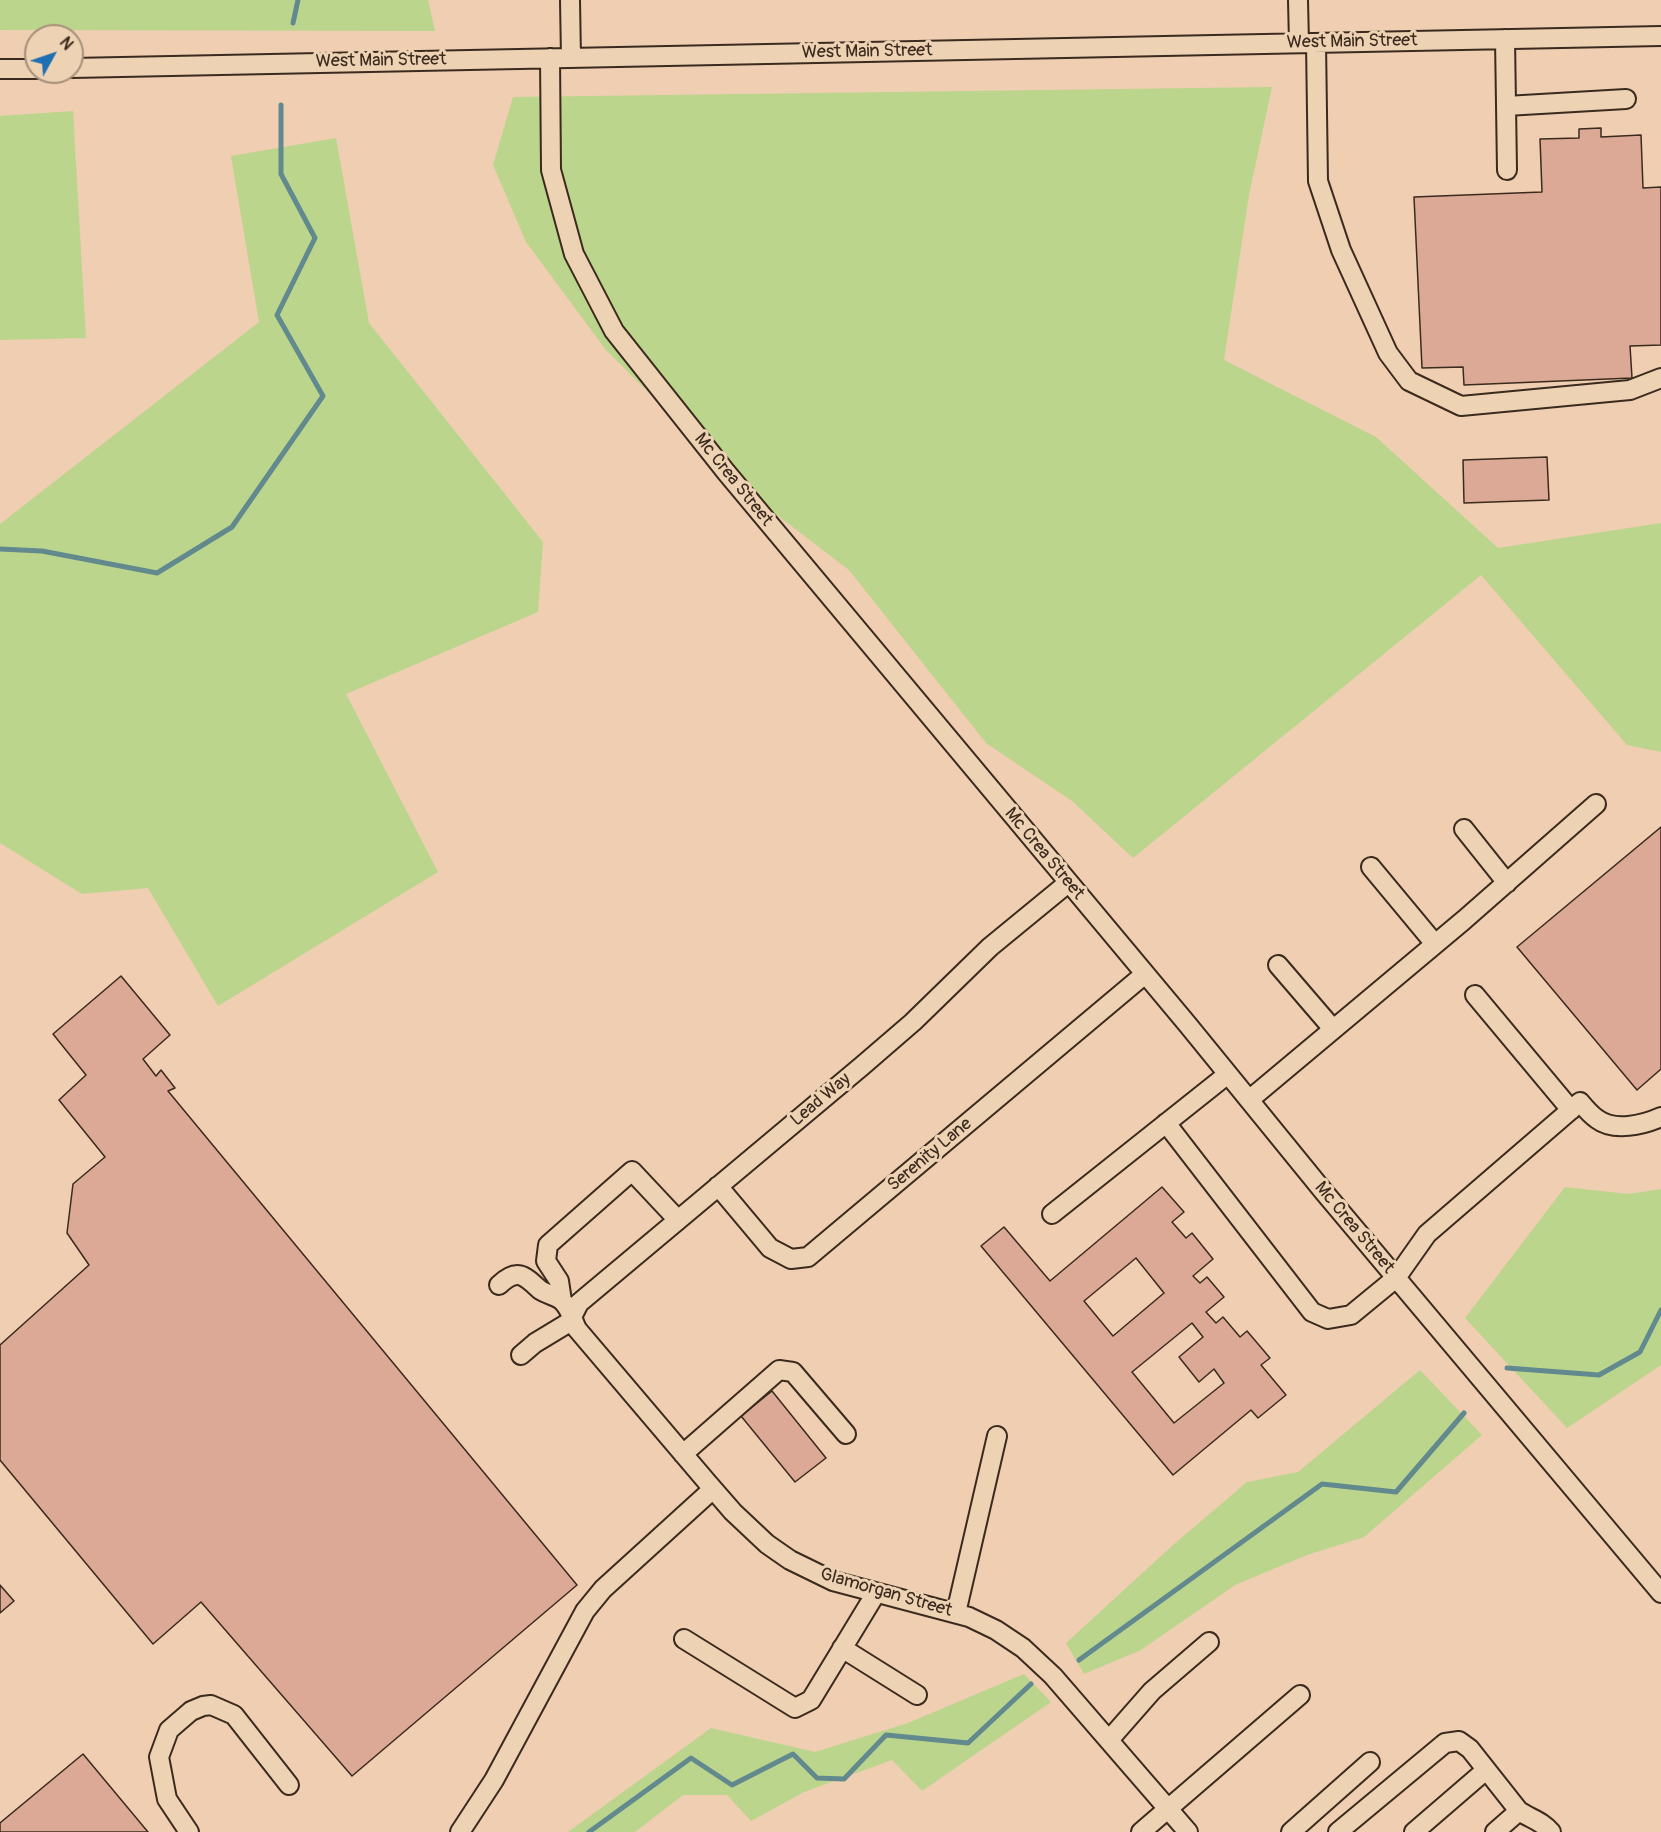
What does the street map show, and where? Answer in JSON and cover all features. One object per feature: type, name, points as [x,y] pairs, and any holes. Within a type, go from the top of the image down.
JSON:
[{"type":"street","points":[[570,0],[571,58]]},
{"type":"street","points":[[1298,0],[1308,43],[1318,181],[1341,250],[1388,353],[1409,381],[1461,406],[1630,390],[1661,378]]},
{"type":"street","name":"West Main Street","points":[[84,68],[1661,36]]},
{"type":"street","points":[[1505,39],[1507,170]]},
{"type":"street","name":"Mc Crea Street","points":[[550,58],[551,170],[574,254],[614,332],[726,472],[1661,1593]]},
{"type":"street","points":[[0,69],[24,69]]},
{"type":"street","points":[[1506,106],[1626,99]]},
{"type":"street","points":[[1249,1100],[1435,944],[1596,804]]},
{"type":"street","points":[[1464,829],[1507,882]]},
{"type":"street","points":[[1371,867],[1435,944]]},
{"type":"street","name":"Lead Way","points":[[573,1318],[579,1303],[862,1066],[912,1022],[990,947],[1068,883]]},
{"type":"street","points":[[1278,965],[1333,1029]]},
{"type":"street","name":"Serenity Lane","points":[[718,1186],[770,1248],[791,1259],[808,1257],[1145,974]]},
{"type":"street","points":[[1475,995],[1570,1110]]},
{"type":"street","points":[[1052,1214],[1228,1074]]},
{"type":"street","points":[[1166,1124],[1312,1312],[1328,1318],[1351,1315],[1396,1278],[1427,1234],[1580,1102],[1598,1121],[1617,1127],[1652,1121],[1661,1117]]},
{"type":"street","points":[[562,1300],[559,1281],[546,1261],[548,1245],[632,1171],[678,1220]]},
{"type":"street","points":[[499,1285],[510,1276],[523,1275],[541,1290],[562,1300]]},
{"type":"street","name":"Glamorgan Street","points":[[562,1300],[577,1329],[712,1489],[753,1532],[790,1560],[833,1581],[956,1613],[996,1630],[1023,1648],[1053,1676],[1188,1832]]},
{"type":"street","points":[[521,1355],[573,1318]]},
{"type":"street","points":[[683,1454],[779,1370],[793,1372],[846,1434]]},
{"type":"street","points":[[956,1613],[998,1436]]},
{"type":"street","points":[[460,1832],[495,1780],[585,1611],[603,1589],[712,1489]]},
{"type":"street","points":[[684,1639],[795,1708],[811,1700],[876,1593]]},
{"type":"street","points":[[1108,1740],[1152,1691],[1209,1642]]},
{"type":"street","points":[[842,1648],[917,1695]]},
{"type":"street","points":[[1141,1832],[1300,1695]]},
{"type":"street","points":[[189,1832],[167,1799],[159,1757],[169,1730],[191,1712],[203,1706],[211,1705],[234,1715],[289,1785]]},
{"type":"street","points":[[1338,1832],[1445,1743],[1459,1741],[1470,1749],[1519,1811],[1544,1823],[1551,1832]]},
{"type":"street","points":[[1291,1832],[1370,1762]]},
{"type":"street","points":[[1414,1832],[1486,1770]]},
{"type":"street","points":[[1495,1832],[1519,1811]]},
{"type":"green space","points":[[0,0],[428,0],[435,31],[84,30],[84,24],[24,24],[24,30],[0,30]]},
{"type":"green space","points":[[1272,87],[1249,195],[1224,360],[1376,437],[1498,548],[1661,523],[1661,752],[1627,745],[1481,575],[1133,858],[1072,801],[986,743],[849,570],[752,496],[606,350],[526,242],[493,165],[513,97]]},
{"type":"green space","points":[[73,111],[86,338],[0,340],[0,116]]},
{"type":"green space","points":[[336,138],[369,323],[543,542],[538,612],[346,694],[438,872],[218,1006],[148,888],[82,894],[0,843],[0,524],[259,322],[231,156]]},
{"type":"green space","points":[[1565,1187],[1628,1194],[1661,1189],[1661,1365],[1567,1428],[1465,1318]]},
{"type":"green space","points":[[1420,1370],[1482,1435],[1364,1537],[1307,1555],[1235,1585],[1141,1650],[1084,1674],[1066,1643],[1173,1545],[1247,1482],[1298,1472]]},
{"type":"green space","points":[[1024,1674],[1051,1702],[922,1791],[892,1760],[804,1792],[751,1821],[727,1795],[683,1795],[635,1832],[568,1832],[711,1728],[815,1752],[908,1723]]},
{"type":"building","points":[[1601,128],[1601,137],[1641,135],[1643,188],[1661,187],[1661,345],[1630,346],[1632,378],[1464,385],[1463,367],[1422,368],[1414,197],[1542,192],[1540,139],[1579,138],[1579,129]]},
{"type":"building","points":[[1547,457],[1549,500],[1464,503],[1463,460]]},
{"type":"building","points":[[1661,827],[1661,1069],[1637,1090],[1517,947]]},
{"type":"building","points":[[121,976],[170,1035],[143,1059],[156,1076],[161,1070],[175,1088],[168,1091],[577,1585],[352,1776],[201,1602],[153,1644],[0,1460],[0,1345],[89,1265],[67,1233],[73,1184],[105,1157],[59,1100],[86,1075],[53,1034]]},
{"type":"building","points":[[1162,1187],[1184,1212],[1172,1222],[1186,1238],[1192,1233],[1213,1259],[1193,1276],[1200,1283],[1207,1277],[1224,1297],[1206,1312],[1216,1323],[1223,1317],[1240,1337],[1247,1331],[1270,1358],[1261,1365],[1286,1395],[1258,1418],[1251,1410],[1173,1475],[981,1246],[1004,1227],[1050,1281]],"holes":[[[1136,1258],[1164,1293],[1113,1336],[1084,1301]],[[1192,1323],[1203,1337],[1179,1357],[1199,1382],[1214,1369],[1224,1383],[1174,1423],[1132,1372]]]},
{"type":"building","points":[[772,1391],[826,1458],[795,1482],[741,1416]]},
{"type":"building","points":[[0,1585],[14,1601],[0,1613]]},
{"type":"building","points":[[83,1754],[148,1832],[0,1832],[0,1823]]},
{"type":"waterway","points":[[293,23],[298,0]]},
{"type":"waterway","points":[[0,549],[42,551],[157,573],[232,527],[323,396],[277,315],[315,238],[281,174],[281,105]]},
{"type":"waterway","points":[[1507,1368],[1599,1375],[1640,1352],[1661,1310]]},
{"type":"waterway","points":[[1079,1660],[1322,1484],[1396,1492],[1464,1413]]},
{"type":"waterway","points":[[589,1832],[691,1758],[732,1785],[793,1754],[817,1778],[844,1779],[886,1735],[968,1743],[1031,1684]]}]
